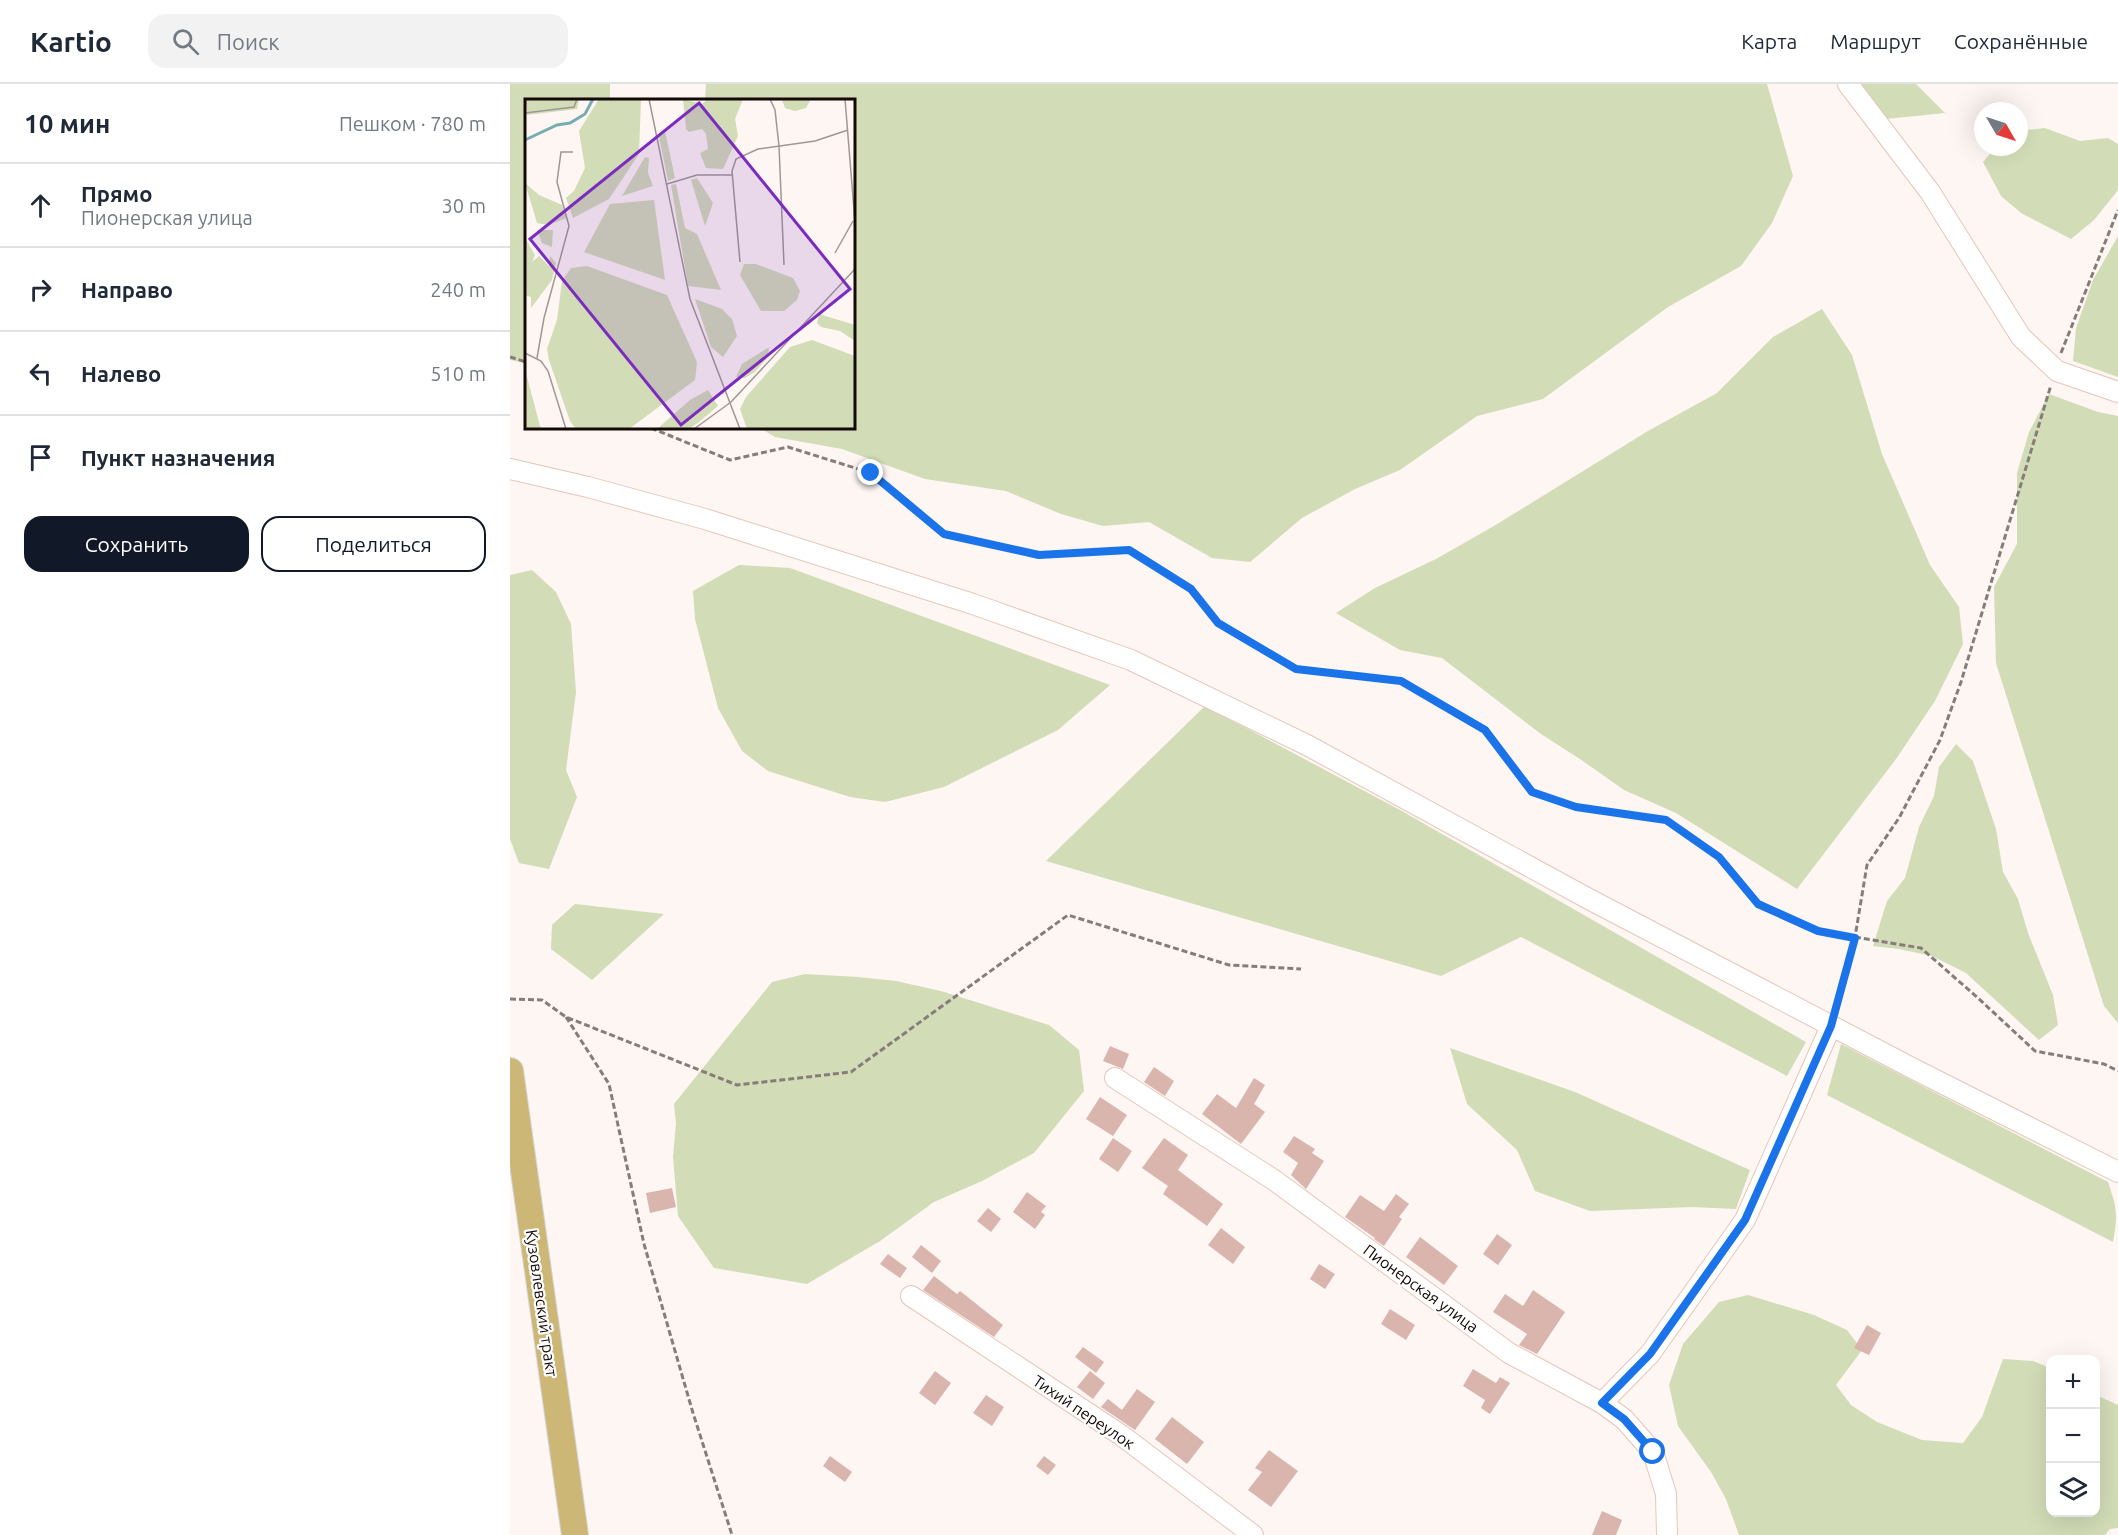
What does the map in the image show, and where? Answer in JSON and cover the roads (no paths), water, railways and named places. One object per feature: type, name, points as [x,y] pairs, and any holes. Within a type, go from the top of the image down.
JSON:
[{"type":"main road","name":"Кузовлевский тракт","points":[[510,1071],[575,1535]]},
{"type":"street","points":[[1848,84],[1930,192],[2021,337],[2056,370],[2118,392]]},
{"type":"street","points":[[510,469],[588,487],[705,519],[973,604],[1131,660],[1306,745],[1587,898],[1831,1026],[2118,1172]]},
{"type":"street","points":[[1602,1403],[1650,1354],[1745,1220],[1831,1026]]},
{"type":"street","name":"Пионерская улица","points":[[1115,1078],[1274,1180],[1509,1353],[1602,1403],[1624,1419],[1653,1452],[1666,1494],[1667,1535]]},
{"type":"street","name":"Тихий переулок","points":[[911,1296],[1121,1435],[1253,1535]]}]
